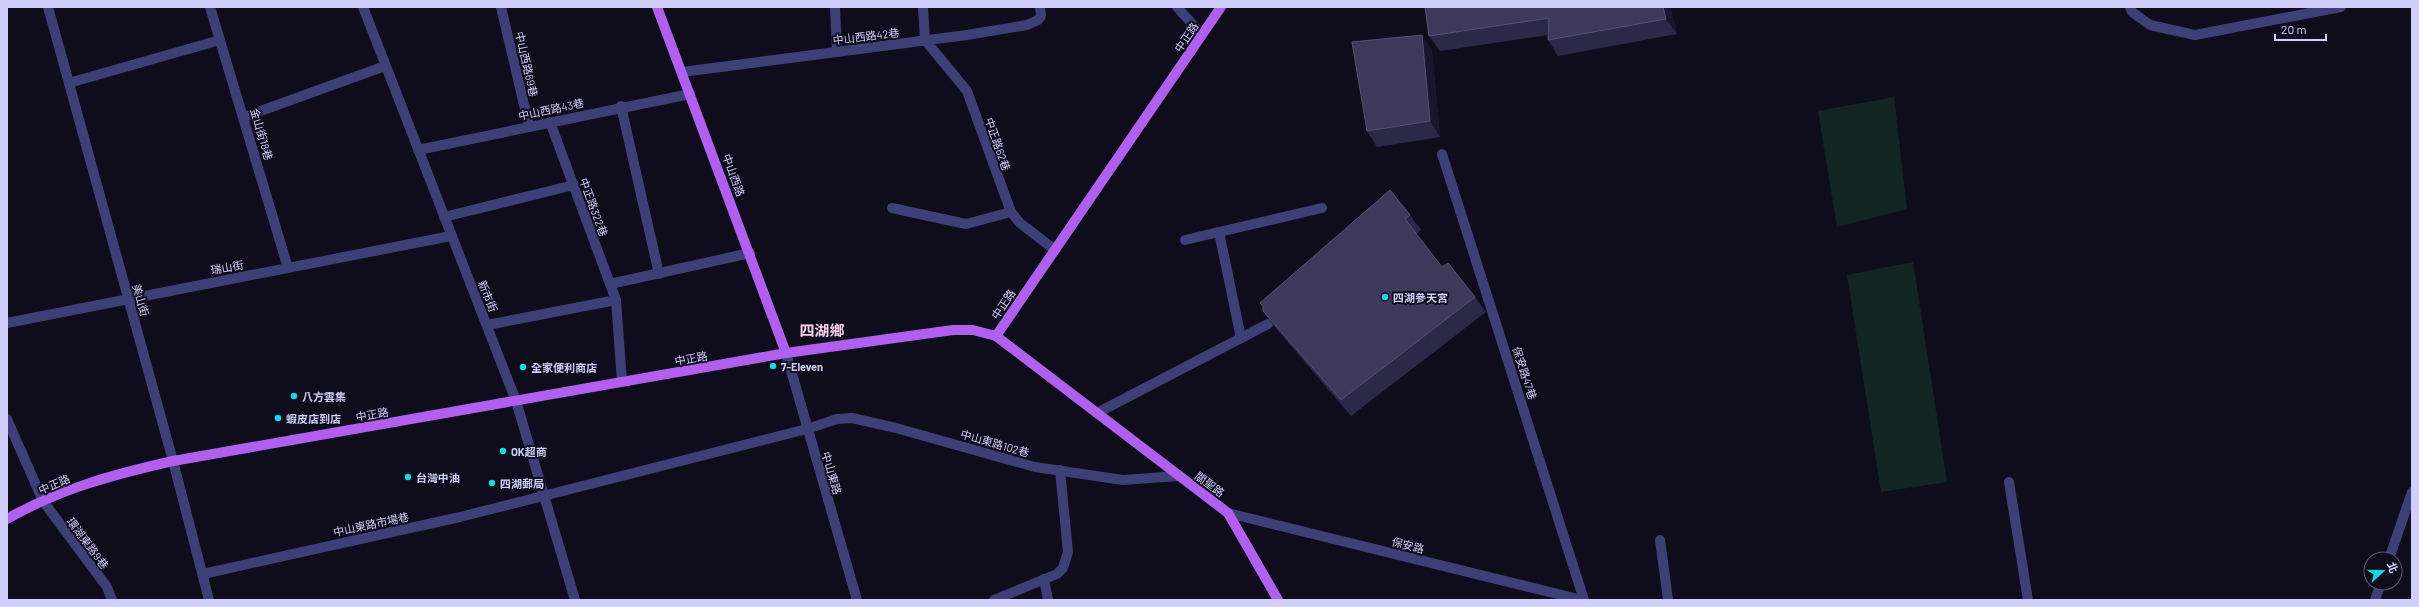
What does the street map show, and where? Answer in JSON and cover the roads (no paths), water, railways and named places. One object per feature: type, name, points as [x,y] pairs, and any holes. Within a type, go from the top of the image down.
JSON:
[{"type":"main road","name":"中山西路","points":[[657,7],[750,253],[786,353]]},
{"type":"main road","name":"中正路","points":[[7,519],[64,491],[115,474],[173,461],[786,353],[953,330],[973,330],[996,336],[1221,7]]},
{"type":"main road","name":"關聖路","points":[[996,336],[1228,513],[1278,600]]},
{"type":"street","name":"美山街","points":[[48,7],[173,461],[209,600]]},
{"type":"street","name":"金山街18巷","points":[[210,7],[288,268]]},
{"type":"street","name":"新市街","points":[[363,7],[516,401],[575,600]]},
{"type":"street","name":"中山西路69巷","points":[[501,7],[529,126]]},
{"type":"street","points":[[835,7],[837,52]]},
{"type":"street","points":[[923,7],[925,40]]},
{"type":"street","name":"中山西路42巷","points":[[682,72],[1026,25],[1038,20],[1041,16],[1040,7]]},
{"type":"street","points":[[1177,7],[1202,35]]},
{"type":"street","points":[[2130,7],[2150,25],[2195,34],[2341,7]]},
{"type":"street","points":[[69,83],[220,40]]},
{"type":"street","name":"中正路62巷","points":[[925,40],[967,91],[1011,212],[1020,223],[1055,250]]},
{"type":"street","points":[[244,117],[385,66]]},
{"type":"street","name":"中山西路43巷","points":[[418,150],[621,106],[690,94]]},
{"type":"street","points":[[621,106],[659,274]]},
{"type":"street","name":"中正路322巷","points":[[550,122],[616,300],[622,382]]},
{"type":"street","name":"保安路47巷","points":[[1442,154],[1583,600]]},
{"type":"street","points":[[444,217],[574,185]]},
{"type":"street","points":[[892,208],[966,224],[1011,212]]},
{"type":"street","points":[[1184,240],[1322,208]]},
{"type":"street","points":[[1219,232],[1242,338]]},
{"type":"street","name":"瑞山街","points":[[7,323],[128,298],[451,236]]},
{"type":"street","points":[[610,284],[750,253]]},
{"type":"street","points":[[487,325],[616,300]]},
{"type":"street","points":[[1097,413],[1268,324]]},
{"type":"street","name":"中山東路","points":[[786,353],[856,600]]},
{"type":"street","name":"中山東路102巷","points":[[544,494],[807,429],[837,419],[865,420],[1035,467],[1123,480],[1179,476]]},
{"type":"street","name":"環湖東路9巷","points":[[7,420],[43,501],[107,587],[112,600]]},
{"type":"street","points":[[994,600],[1057,574],[1063,568],[1067,560],[1060,470]]},
{"type":"street","points":[[2009,482],[2028,600]]},
{"type":"street","points":[[2392,551],[2412,492]]},
{"type":"street","name":"中山東路市場巷","points":[[203,574],[460,517],[544,494]]},
{"type":"street","name":"保安路","points":[[1228,513],[1583,600]]},
{"type":"street","points":[[1660,540],[1668,600]]},
{"type":"street","points":[[1044,579],[1048,600]]},
{"type":"place","name":"四湖參天宮","points":[[1385,297]]},
{"type":"place","name":"7-Eleven","points":[[773,366]]},
{"type":"place","name":"全家便利商店","points":[[523,367]]},
{"type":"place","name":"八方雲集","points":[[294,396]]},
{"type":"place","name":"蝦皮店到店","points":[[278,418]]},
{"type":"place","name":"OK超商","points":[[503,451]]},
{"type":"place","name":"台灣中油","points":[[408,477]]},
{"type":"place","name":"四湖郵局","points":[[492,483]]},
{"type":"district","name":"四湖鄉","points":[[822,330]]}]
